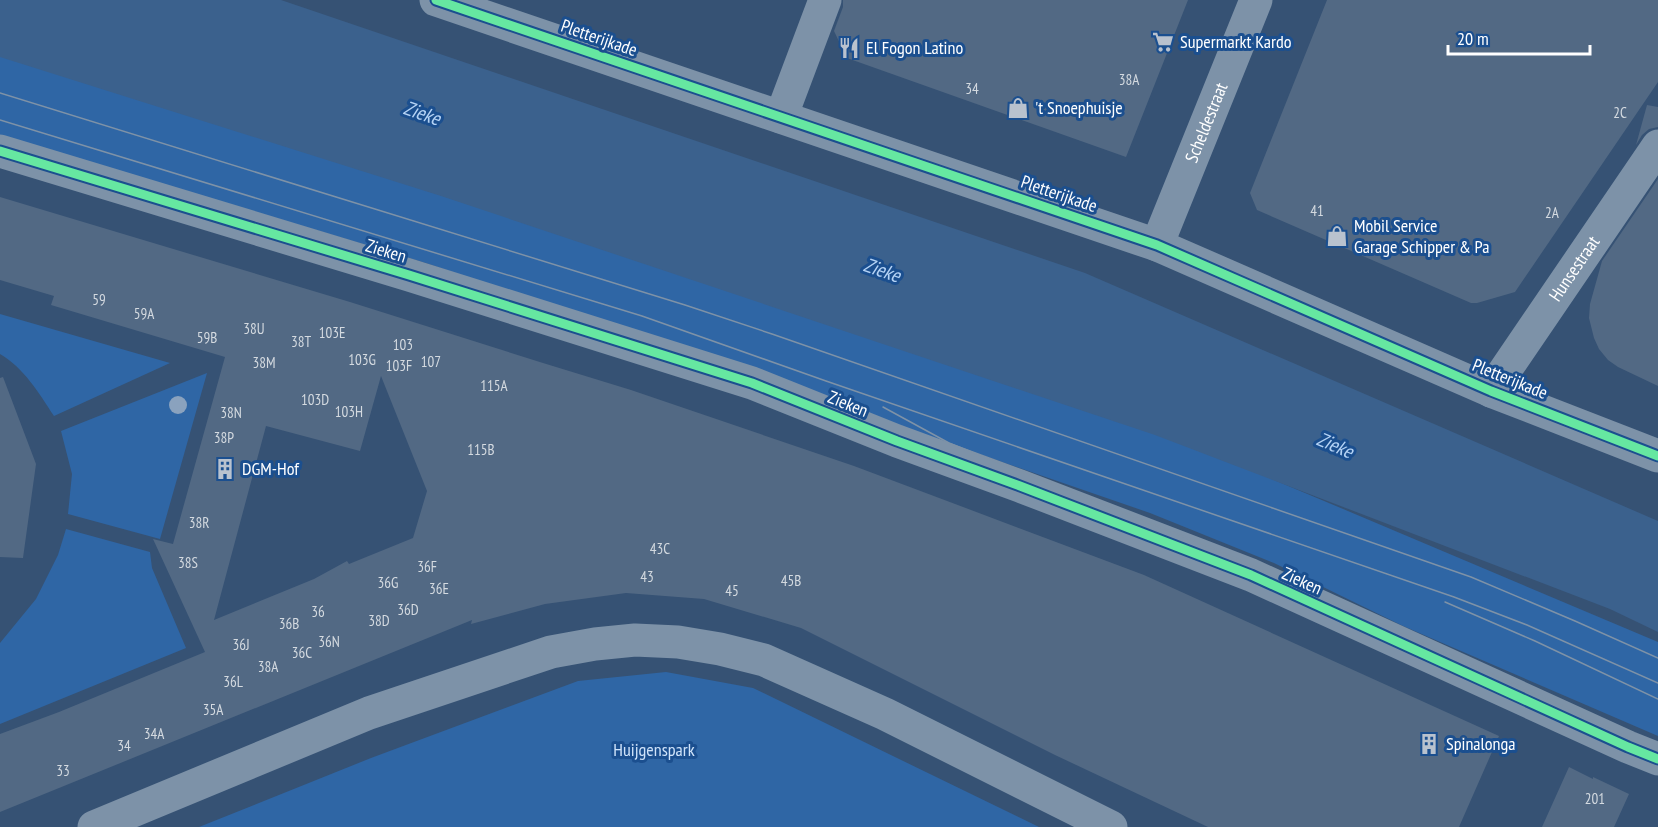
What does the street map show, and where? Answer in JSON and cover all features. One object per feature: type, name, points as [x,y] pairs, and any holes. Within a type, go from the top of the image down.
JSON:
[{"type":"street","name":"Pletterijkade","points":[[436,0],[1157,245],[1491,391],[1658,456]]},
{"type":"street","points":[[781,117],[825,0]]},
{"type":"street","name":"Scheldestraat","points":[[1157,245],[1256,0]]},
{"type":"street","name":"Hunsestraat","points":[[1491,391],[1658,146]]},
{"type":"street","name":"Zieken","points":[[0,151],[409,275],[752,383],[897,441],[1251,575],[1658,759]]},
{"type":"street","points":[[94,827],[369,713],[551,652],[635,640],[678,642],[764,660],[885,714],[1111,827]]},
{"type":"green space","points":[[0,52],[1130,419],[1658,642],[1658,736],[1403,626],[1274,563],[1150,513],[429,264],[0,135]]},
{"type":"green space","points":[[0,314],[170,363],[54,416],[24,374],[0,354]]},
{"type":"green space","points":[[207,373],[160,539],[68,514],[72,474],[61,431]]},
{"type":"green space","points":[[66,529],[150,552],[152,568],[186,648],[0,724],[0,643],[36,599],[58,555]]},
{"type":"green space","name":"Huijgenspark","points":[[666,672],[753,688],[1039,827],[199,827],[371,758],[578,681]]},
{"type":"water","name":"Zieke","points":[[0,0],[281,0],[1085,273],[1658,521],[1658,632],[1610,609],[1155,435],[441,196],[0,57]]},
{"type":"building","points":[[843,0],[1188,0],[1126,157],[847,58],[834,31],[843,7]]},
{"type":"building","points":[[1327,0],[1658,0],[1658,82],[1515,292],[1471,303],[1257,210],[1250,193]]},
{"type":"building","points":[[1647,105],[1658,107],[1658,127],[1649,129],[1636,145]]},
{"type":"building","points":[[1658,179],[1658,386],[1608,360],[1594,338],[1589,318],[1590,304],[1602,261]]},
{"type":"building","points":[[0,197],[350,302],[631,390],[854,466],[1144,575],[1499,736],[1459,827],[1208,827],[1055,755],[801,628],[704,599],[626,593],[545,604],[471,624],[472,620],[0,812],[0,734],[205,652],[153,539],[173,544],[225,357],[51,305],[54,296],[0,280]],"holes":[[[381,376],[427,491],[413,538],[349,564],[347,561],[314,579],[214,620],[266,426],[360,451]]]},
{"type":"building","points":[[3,377],[36,464],[23,558],[0,557],[0,378]]},
{"type":"building","points":[[1569,767],[1629,794],[1614,827],[1542,827]]},
{"type":"tram line","points":[[0,93],[772,334],[1471,577],[1658,658]]},
{"type":"tram line","points":[[0,120],[642,316],[1454,597],[1527,625],[1658,683]]},
{"type":"tram line","points":[[883,407],[949,443],[1210,547],[1565,707],[1658,753]]},
{"type":"tram line","points":[[1445,602],[1535,641],[1658,699]]},
{"type":"cycle path","points":[[436,0],[1157,245],[1491,391],[1658,456]]},
{"type":"cycle path","points":[[0,151],[409,275],[752,383],[897,441],[1251,575],[1658,759]]},
{"type":"place","name":"Supermarkt Kardo","points":[[1163,42]]},
{"type":"place","name":"El Fogon Latino","points":[[849,48]]},
{"type":"place","name":"'t Snoephuisje","points":[[1018,108]]},
{"type":"place","name":"Mobil Service Garage Schipper & Pa","points":[[1337,236]]},
{"type":"place","name":"DGM-Hof","points":[[225,469]]},
{"type":"place","name":"Spinalonga","points":[[1429,744]]}]
